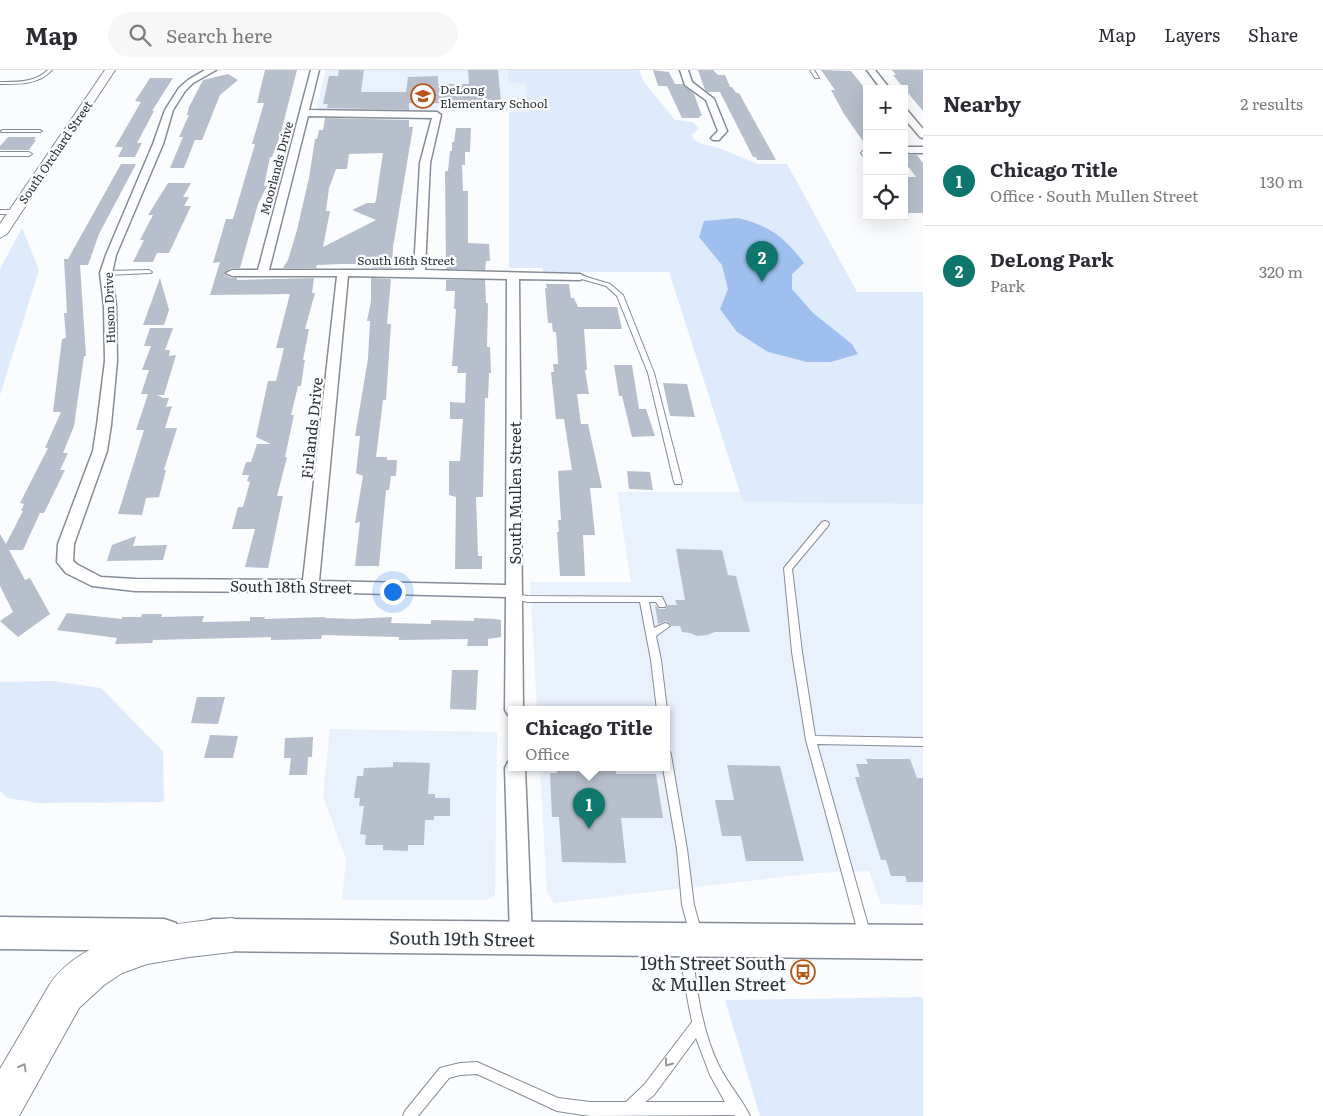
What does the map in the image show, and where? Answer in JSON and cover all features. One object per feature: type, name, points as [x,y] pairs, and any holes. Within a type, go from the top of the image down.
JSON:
[{"type":"highway","points":[[0,1110],[41,1034],[72,986],[108,961],[126,952],[165,942],[232,936]]},
{"type":"main road","points":[[0,919],[34,934]]},
{"type":"main road","name":"South 19th Street","points":[[0,933],[923,942]]},
{"type":"street","name":"South Orchard Street","points":[[0,234],[110,70]]},
{"type":"street","name":"Huson Drive","points":[[72,569],[65,562],[66,544],[100,450],[111,361],[110,315],[106,273],[118,236],[158,144],[167,112],[188,82],[212,70]]},
{"type":"street","name":"Moorlands Drive","points":[[263,273],[314,70]]},
{"type":"street","points":[[684,70],[688,83],[706,95],[712,102],[723,131],[716,138]]},
{"type":"street","points":[[871,70],[883,85]]},
{"type":"street","points":[[304,113],[437,115],[426,163],[419,273]]},
{"type":"street","points":[[908,117],[923,135]]},
{"type":"street","points":[[908,150],[923,150]]},
{"type":"street","name":"South 16th Street","points":[[232,273],[419,273],[580,277]]},
{"type":"street","name":"Firlands Drive","points":[[310,586],[343,273]]},
{"type":"street","name":"South Mullen Street","points":[[513,275],[514,706]]},
{"type":"street","name":"South 18th Street","points":[[72,569],[98,582],[135,585],[310,586],[513,594]]},
{"type":"street","points":[[515,771],[521,938]]},
{"type":"lane","points":[[0,83],[35,81],[50,70]]},
{"type":"lane","points":[[812,70],[817,77]]},
{"type":"lane","points":[[1,133],[7,126]]},
{"type":"lane","points":[[1,133],[40,130]]},
{"type":"lane","points":[[0,154],[29,154]]},
{"type":"lane","points":[[0,212],[15,212]]},
{"type":"lane","points":[[106,273],[149,272]]},
{"type":"lane","points":[[580,277],[608,284],[620,295],[651,373],[678,482]]},
{"type":"lane","points":[[825,524],[788,568],[811,740],[867,942]]},
{"type":"lane","points":[[513,594],[528,599],[644,599],[661,602]]},
{"type":"lane","points":[[644,599],[661,706]]},
{"type":"lane","points":[[651,635],[665,626]]},
{"type":"lane","points":[[811,740],[923,742]]},
{"type":"lane","points":[[669,771],[682,849],[691,939],[688,971],[698,1024],[706,1050],[723,1087],[741,1112]]},
{"type":"lane","points":[[628,1109],[649,1090],[698,1024]]},
{"type":"lane","points":[[410,1116],[445,1073],[460,1069],[477,1068],[557,1104],[590,1109],[741,1112]]},
{"type":"shaded area","name":"DeLong Elementary School","points":[[326,70],[507,70],[509,83],[525,83],[528,112],[316,109]]},
{"type":"shaded area","points":[[507,70],[639,70],[644,82],[675,120],[693,122],[699,128],[692,135],[693,139],[758,164],[787,164],[857,292],[923,292],[923,504],[743,502],[669,272],[543,272],[543,268],[509,268],[509,112],[528,112],[525,83],[509,83]]},
{"type":"shaded area","points":[[22,228],[39,270],[0,395],[0,269]]},
{"type":"shaded area","points":[[617,492],[740,492],[744,502],[923,504],[923,905],[881,904],[869,871],[818,873],[554,903],[547,893],[540,771],[670,771],[670,706],[537,706],[530,582],[631,582]]},
{"type":"shaded area","points":[[52,681],[101,688],[163,751],[164,802],[37,803],[8,798],[0,791],[0,682]]},
{"type":"shaded area","points":[[330,729],[497,732],[495,896],[486,900],[342,900],[346,859],[323,796]]},
{"type":"shaded area","points":[[923,997],[923,1116],[760,1116],[725,1000]]},
{"type":"water","points":[[738,218],[768,229],[790,246],[804,263],[792,274],[792,289],[813,313],[852,344],[858,354],[831,362],[807,362],[768,352],[737,332],[720,309],[728,289],[722,265],[699,237],[704,221]]},
{"type":"building","points":[[265,70],[297,70],[280,136],[272,157],[270,157],[264,186],[267,186],[258,204],[240,268],[231,268],[224,274],[231,278],[237,278],[237,280],[314,278],[312,293],[315,293],[305,329],[309,329],[303,360],[305,360],[301,386],[298,386],[291,415],[294,415],[285,457],[287,457],[277,496],[283,496],[268,568],[245,567],[255,529],[232,529],[238,507],[243,507],[250,482],[247,481],[249,475],[242,475],[246,462],[251,462],[257,444],[271,444],[256,437],[268,381],[276,381],[284,348],[276,348],[290,294],[210,295],[220,262],[213,263],[226,219],[233,219],[255,144],[252,144],[264,103],[257,103]]},
{"type":"building","points":[[339,70],[364,70],[361,92],[406,92],[408,77],[438,76],[438,84],[469,84],[468,70],[498,70],[501,102],[409,103],[409,110],[327,108],[328,104],[323,104],[329,76],[338,76]]},
{"type":"building","points":[[653,70],[669,72],[675,84],[683,84],[694,94],[702,116],[699,116],[700,118],[682,118],[667,86],[658,86]]},
{"type":"building","points":[[698,70],[713,70],[718,75],[725,75],[730,87],[736,93],[739,93],[776,160],[757,160],[756,157],[753,157],[720,92],[708,92],[705,90]]},
{"type":"building","points":[[821,70],[851,71],[863,86],[863,141],[844,114],[831,90],[835,90]]},
{"type":"building","points":[[892,70],[923,70],[923,111],[908,93],[908,85],[901,85],[893,75],[896,75]]},
{"type":"building","points":[[228,74],[238,80],[220,95],[202,140],[195,140],[184,168],[170,168],[183,137],[179,137],[189,115],[187,115],[189,107],[203,80]]},
{"type":"building","points":[[150,78],[173,78],[152,111],[154,111],[137,143],[142,143],[135,157],[118,157],[123,147],[115,147],[141,102],[135,101]]},
{"type":"building","points":[[325,118],[409,120],[409,127],[413,127],[393,247],[392,268],[373,268],[373,264],[342,264],[317,265],[316,268],[283,268],[288,260],[297,230],[309,178],[315,139],[317,139],[319,130],[323,130]],"holes":[[[383,153],[375,203],[367,203],[352,210],[376,220],[323,247],[330,211],[326,211],[329,188],[336,169],[347,169],[349,154]]]},
{"type":"building","points":[[456,128],[471,128],[470,152],[465,152],[465,165],[462,165],[463,191],[468,191],[468,243],[489,244],[490,261],[486,261],[485,270],[446,269],[445,171],[448,171],[450,151],[452,151],[452,142],[454,142]]},
{"type":"building","points":[[8,137],[36,137],[34,140],[36,140],[29,150],[0,150],[0,146]]},
{"type":"building","points":[[908,155],[917,155],[923,163],[923,213],[908,213],[908,177],[916,177],[908,166]]},
{"type":"building","points":[[121,164],[136,164],[99,234],[88,265],[80,265],[86,356],[84,356],[74,426],[63,453],[68,453],[60,470],[65,470],[44,513],[40,513],[23,550],[9,550],[25,580],[30,578],[50,614],[18,637],[0,621],[13,612],[0,586],[0,534],[6,544],[23,511],[21,511],[24,504],[20,503],[48,448],[45,448],[61,412],[53,412],[62,339],[66,338],[64,313],[67,313],[64,259],[68,259]]},
{"type":"building","points":[[168,183],[191,183],[183,197],[189,197],[184,206],[191,206],[169,253],[157,253],[153,262],[133,262],[144,240],[140,240],[153,215],[148,215]]},
{"type":"building","points":[[160,278],[169,310],[164,325],[143,325]]},
{"type":"building","points":[[371,278],[391,279],[387,324],[391,324],[386,400],[383,400],[376,457],[387,457],[387,460],[397,460],[396,476],[391,476],[389,490],[386,490],[379,566],[355,566],[360,522],[355,523],[363,476],[356,473],[360,436],[355,436],[368,359],[370,321],[367,321],[371,301]]},
{"type":"building","points":[[446,280],[485,280],[486,303],[488,303],[487,347],[490,347],[491,373],[489,373],[488,398],[485,398],[483,497],[476,497],[478,556],[482,556],[482,569],[455,569],[456,497],[449,495],[449,461],[460,461],[463,419],[450,419],[450,402],[465,403],[466,373],[457,373],[458,366],[452,366],[456,309],[454,309],[455,291],[446,291]]},
{"type":"building","points":[[546,284],[569,284],[571,298],[574,298],[578,307],[617,307],[622,329],[584,329],[587,370],[585,370],[589,394],[577,394],[581,424],[588,424],[602,488],[590,488],[595,535],[583,535],[585,576],[560,576],[557,532],[559,532],[558,520],[561,520],[558,471],[572,470],[564,419],[556,419],[551,372],[554,372],[553,364],[558,364],[556,332],[553,332],[552,323],[548,323]]},
{"type":"building","points":[[150,328],[173,328],[165,350],[170,350],[169,356],[176,355],[164,395],[157,395],[169,398],[166,407],[172,406],[165,428],[177,428],[164,470],[166,470],[159,497],[146,498],[142,515],[118,514],[144,430],[136,430],[148,394],[141,394],[149,370],[142,370],[151,346],[144,346]]},
{"type":"building","points":[[614,365],[632,365],[639,409],[646,409],[655,436],[632,437],[622,396],[619,396]]},
{"type":"building","points":[[663,383],[687,384],[695,417],[670,416]]},
{"type":"building","points":[[627,471],[650,472],[653,490],[629,489]]},
{"type":"building","points":[[136,536],[133,546],[167,545],[163,560],[107,561],[112,545]]},
{"type":"building","points":[[676,549],[722,550],[728,575],[736,576],[750,632],[715,632],[697,636],[682,632],[680,626],[672,626],[666,621],[658,624],[655,605],[659,609],[665,609],[668,605],[677,605],[675,600],[685,600]]},
{"type":"building","points":[[67,613],[122,619],[122,617],[141,617],[142,614],[162,614],[161,617],[204,616],[202,622],[250,621],[250,617],[265,617],[264,619],[325,617],[354,619],[392,617],[391,623],[431,624],[431,620],[474,621],[474,618],[495,619],[501,620],[501,637],[488,639],[488,646],[467,646],[468,639],[399,640],[399,637],[322,635],[321,639],[271,640],[271,637],[153,640],[152,643],[115,644],[117,638],[57,630]]},
{"type":"building","points":[[452,670],[478,670],[476,710],[450,709]]},
{"type":"building","points":[[197,697],[225,697],[218,724],[191,723]]},
{"type":"building","points":[[210,735],[238,736],[233,758],[204,758]]},
{"type":"building","points":[[313,737],[312,757],[308,757],[307,775],[289,775],[291,758],[284,758],[285,738]]},
{"type":"building","points":[[866,759],[910,759],[917,778],[923,778],[923,882],[907,882],[905,876],[891,876],[886,860],[881,860],[855,777],[860,777],[856,764],[868,764]]},
{"type":"building","points":[[393,762],[430,763],[428,794],[435,794],[435,798],[450,798],[450,816],[434,816],[434,820],[425,820],[424,845],[408,845],[408,851],[383,850],[383,845],[365,845],[366,835],[360,834],[364,806],[359,806],[360,798],[354,798],[357,776],[363,776],[364,768],[393,767]]},
{"type":"building","points":[[727,765],[780,766],[804,861],[746,861],[741,836],[722,836],[715,800],[734,800]]},
{"type":"building","points":[[557,771],[616,771],[616,774],[656,774],[663,818],[621,818],[626,863],[562,862],[559,817],[552,817],[550,773],[557,773]]},
{"type":"place","name":"DeLong Elementary School","points":[[423,96]]},
{"type":"place","name":"DeLong Park","points":[[762,282]]},
{"type":"place","name":"Chicago Title","points":[[589,829]]},
{"type":"place","name":"19th Street South & Mullen Street","points":[[803,972]]}]
